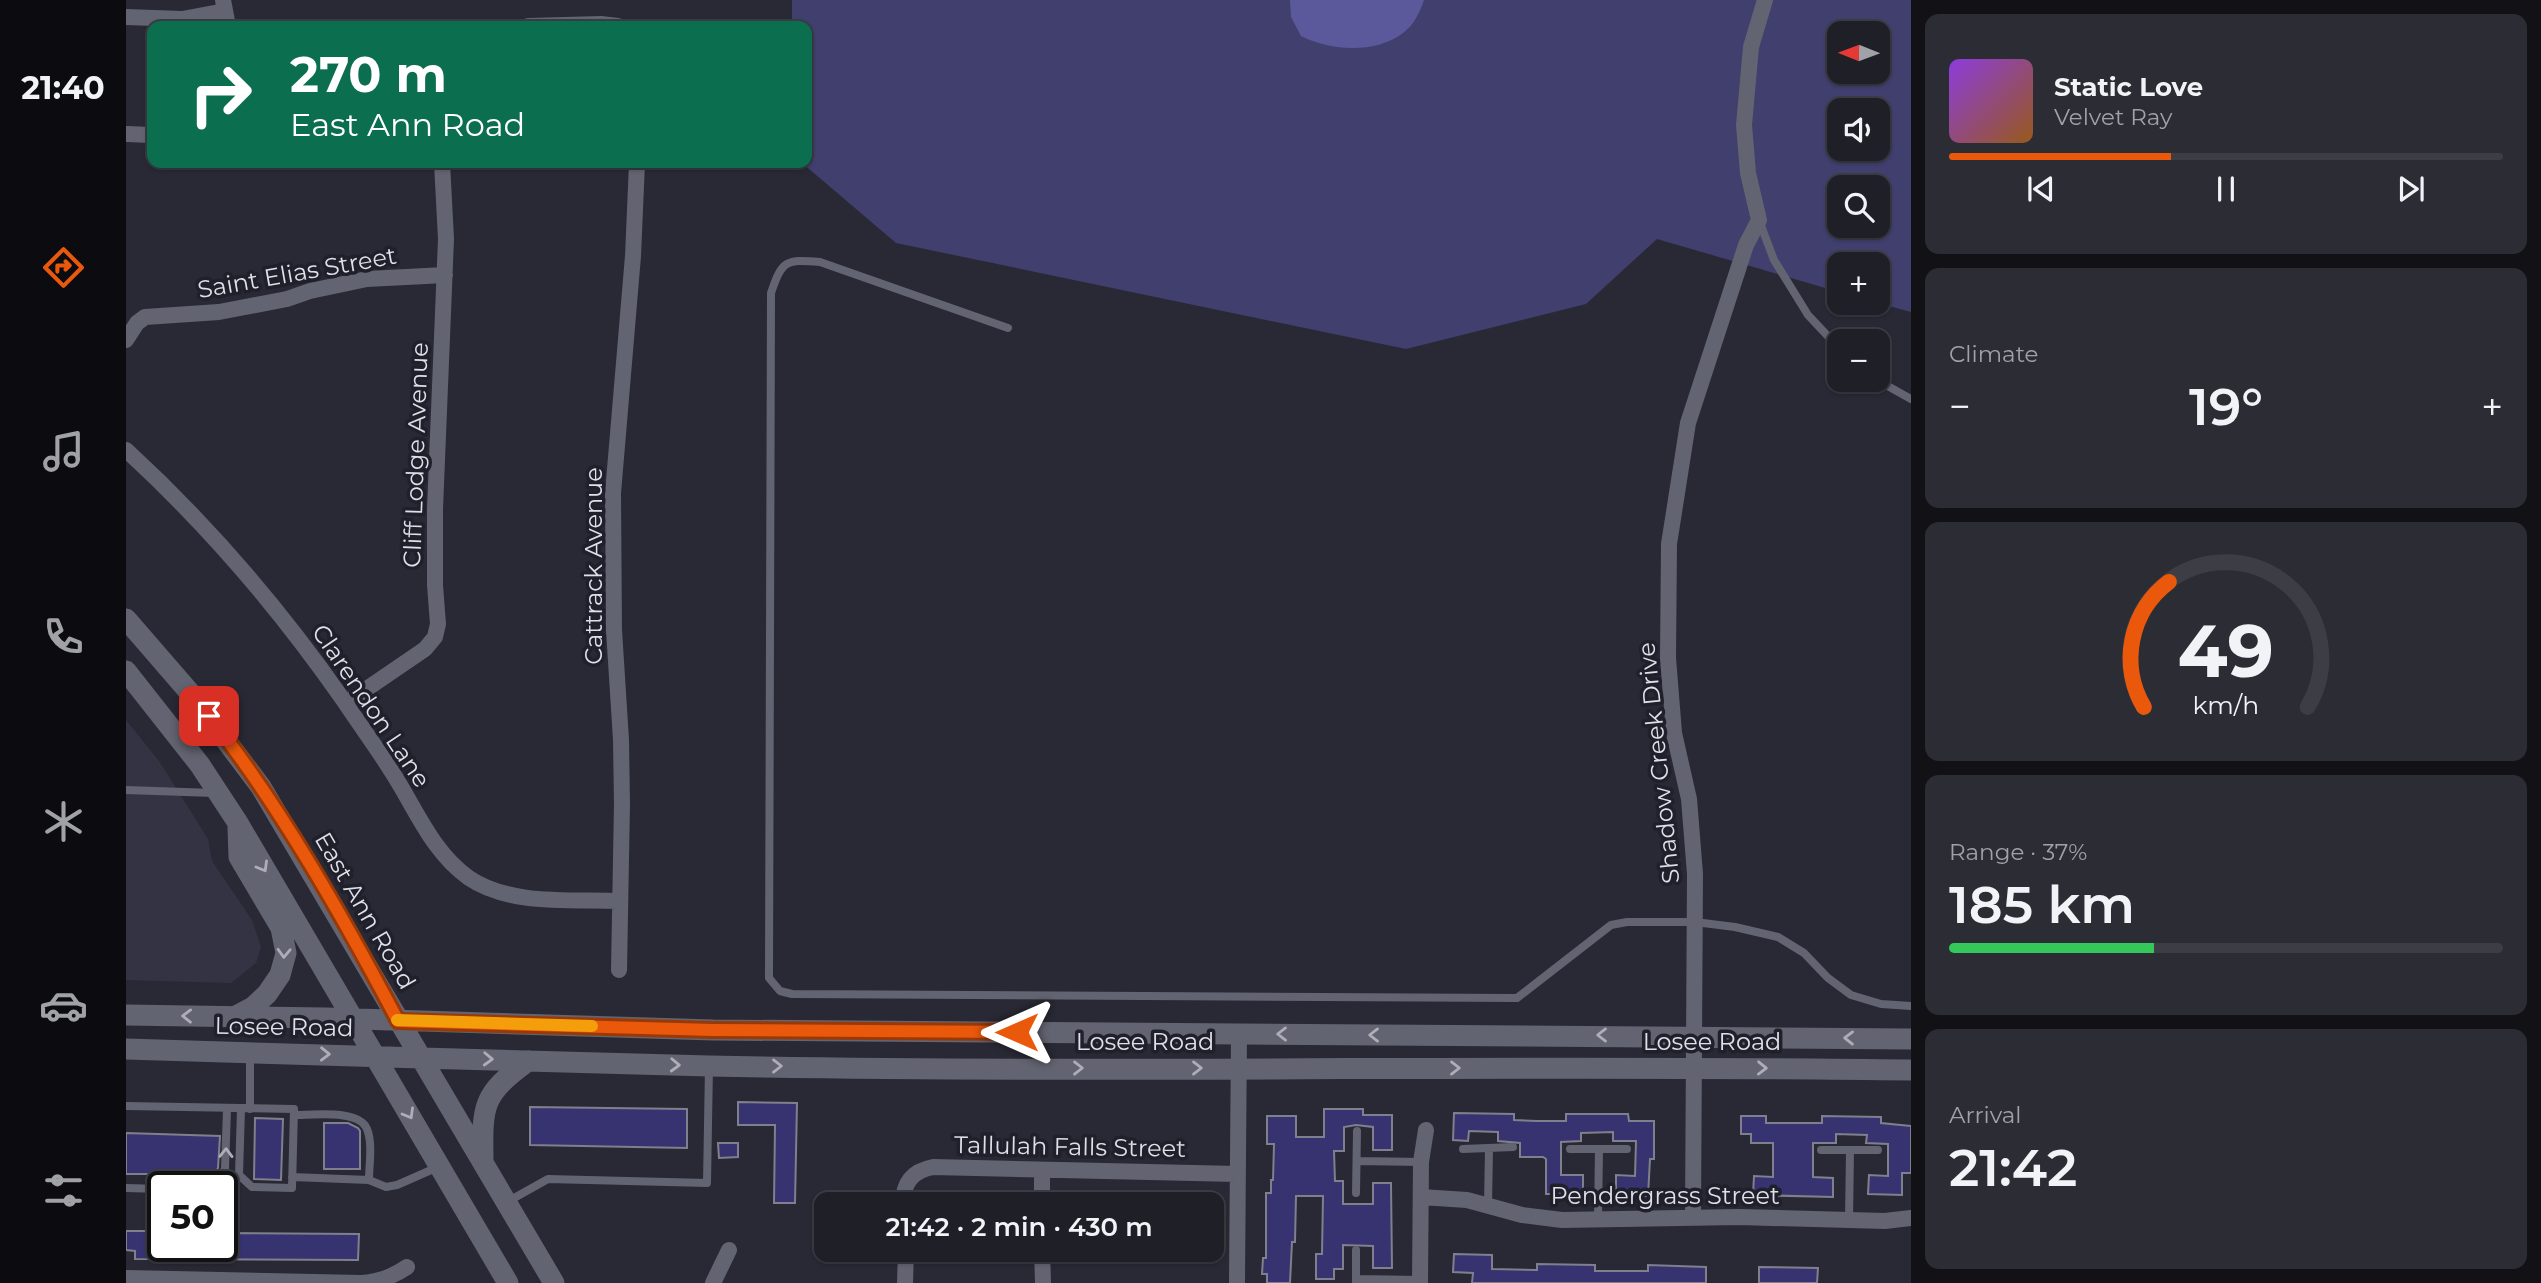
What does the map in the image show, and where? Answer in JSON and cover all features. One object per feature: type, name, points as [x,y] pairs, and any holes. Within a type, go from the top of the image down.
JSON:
[{"type":"main road","name":"East Ann Road","points":[[126,620],[221,731],[261,787],[554,1283]]},
{"type":"main road","points":[[151,648],[126,670],[219,793],[508,1283]]},
{"type":"main road","points":[[234,1017],[253,1007],[267,994],[280,975],[286,953],[281,928],[239,857],[237,823]]},
{"type":"main road","name":"Losee Road","points":[[126,1015],[713,1030],[1911,1039]]},
{"type":"main road","name":"Losee Road","points":[[126,1049],[709,1066],[1239,1069],[1694,1067],[1911,1070]]},
{"type":"main road","points":[[483,1163],[482,1125],[486,1101],[504,1078],[528,1061]]},
{"type":"street","points":[[1759,220],[1748,173],[1744,125],[1751,47],[1765,0]]},
{"type":"street","points":[[126,18],[182,19],[225,12]]},
{"type":"street","points":[[126,134],[147,135]]},
{"type":"street","name":"Cliff Lodge Avenue","points":[[346,703],[425,649],[435,637],[438,624],[435,509],[446,239],[442,168]]},
{"type":"street","name":"Cattrack Avenue","points":[[619,970],[621,740],[614,630],[613,493],[637,168]]},
{"type":"street","name":"Shadow Creek Drive","points":[[1693,1218],[1695,874],[1689,800],[1674,733],[1668,658],[1669,544],[1688,424],[1746,245],[1759,220]]},
{"type":"street","name":"Saint Elias Street","points":[[126,340],[137,323],[145,317],[219,312],[287,299],[310,291],[367,279],[445,275]]},
{"type":"street","name":"Clarendon Lane","points":[[126,450],[229,552],[290,626],[393,773],[432,839],[452,863],[471,879],[502,892],[525,897],[620,901]]},
{"type":"street","points":[[1237,1283],[1239,1034]]},
{"type":"street","points":[[1420,1281],[1421,1162],[1426,1130]]},
{"type":"street","name":"Tallulah Falls Street","points":[[903,1192],[907,1181],[921,1169],[933,1167],[1237,1174]]},
{"type":"street","points":[[1042,1171],[1042,1192]]},
{"type":"street","name":"Pendergrass Street","points":[[1421,1197],[1456,1199],[1542,1219],[1911,1218]]},
{"type":"street","points":[[713,1283],[729,1250]]},
{"type":"street","points":[[905,1283],[906,1262]]},
{"type":"street","points":[[1042,1262],[1043,1283]]},
{"type":"street","points":[[126,1278],[361,1283],[389,1278],[407,1267]]},
{"type":"lane","points":[[1759,220],[1774,260],[1808,315],[1827,335]]},
{"type":"lane","points":[[1008,328],[820,262],[793,259],[780,268],[771,293],[769,978],[780,991],[792,994],[1517,998],[1611,925],[1627,922],[1695,922],[1735,927],[1778,937],[1804,953],[1828,978],[1850,995],[1881,1004],[1911,1006]]},
{"type":"lane","points":[[1890,387],[1911,399]]},
{"type":"lane","points":[[126,790],[219,793]]},
{"type":"lane","points":[[126,1106],[227,1109],[245,1109],[294,1109],[292,1188],[252,1187],[239,1175],[245,1109],[250,1052]]},
{"type":"lane","points":[[507,1202],[548,1179],[707,1183],[709,1066]]},
{"type":"lane","points":[[224,1171],[227,1109]]},
{"type":"lane","points":[[294,1115],[351,1116],[360,1120],[366,1127],[369,1139],[369,1180]]},
{"type":"lane","points":[[1356,1193],[1357,1131]]},
{"type":"lane","points":[[1463,1149],[1513,1147]]},
{"type":"lane","points":[[1488,1205],[1489,1148]]},
{"type":"lane","points":[[1570,1149],[1627,1149]]},
{"type":"lane","points":[[1598,1219],[1599,1149]]},
{"type":"lane","points":[[1821,1150],[1878,1150]]},
{"type":"lane","points":[[1849,1220],[1850,1150]]},
{"type":"lane","points":[[1357,1161],[1421,1162]]},
{"type":"lane","points":[[292,1177],[369,1180],[386,1187],[397,1185],[439,1166]]},
{"type":"lane","points":[[126,1188],[147,1189]]},
{"type":"lane","points":[[1356,1250],[1356,1281],[1420,1281]]},
{"type":"shaded area","points":[[792,0],[1911,0],[1911,312],[1890,306],[1890,252],[1827,252],[1827,289],[1657,239],[1586,304],[1406,349],[896,243],[808,168],[812,168],[812,21],[792,21]]},
{"type":"shaded area","points":[[1290,0],[1424,0],[1416,18],[1403,33],[1380,44],[1353,48],[1325,45],[1301,36],[1291,17]]},
{"type":"shaded area","points":[[126,720],[159,761],[208,839],[212,861],[252,920],[261,947],[256,963],[231,983],[126,980]]},
{"type":"building","points":[[738,1102],[797,1103],[795,1203],[774,1203],[775,1125],[738,1125]]},
{"type":"building","points":[[530,1107],[687,1109],[687,1148],[530,1145]]},
{"type":"building","points":[[1324,1109],[1363,1109],[1363,1115],[1392,1115],[1392,1150],[1373,1150],[1373,1127],[1356,1125],[1344,1127],[1344,1151],[1334,1151],[1335,1181],[1343,1181],[1343,1204],[1373,1204],[1373,1183],[1391,1183],[1392,1268],[1373,1268],[1373,1246],[1343,1245],[1343,1269],[1334,1269],[1334,1279],[1316,1279],[1316,1254],[1322,1254],[1323,1196],[1296,1196],[1295,1242],[1292,1242],[1290,1283],[1267,1283],[1267,1274],[1262,1274],[1263,1258],[1266,1258],[1266,1193],[1271,1193],[1274,1144],[1267,1144],[1267,1116],[1296,1116],[1296,1137],[1324,1137]]},
{"type":"building","points":[[1454,1113],[1514,1114],[1514,1120],[1537,1121],[1566,1121],[1566,1114],[1628,1114],[1629,1121],[1654,1121],[1654,1159],[1650,1159],[1648,1196],[1616,1194],[1616,1175],[1635,1176],[1636,1141],[1613,1141],[1613,1132],[1581,1133],[1581,1141],[1561,1142],[1561,1175],[1583,1175],[1583,1194],[1546,1194],[1546,1159],[1520,1157],[1520,1143],[1498,1141],[1498,1132],[1469,1131],[1468,1141],[1453,1140]]},
{"type":"building","points":[[1741,1116],[1766,1116],[1766,1123],[1822,1123],[1822,1116],[1881,1117],[1881,1123],[1911,1126],[1911,1173],[1902,1173],[1902,1195],[1868,1194],[1869,1175],[1888,1176],[1888,1144],[1866,1143],[1867,1135],[1836,1134],[1836,1143],[1813,1143],[1813,1177],[1833,1178],[1833,1197],[1753,1195],[1754,1176],[1773,1177],[1773,1143],[1751,1143],[1751,1134],[1741,1134]]},
{"type":"building","points":[[255,1118],[283,1119],[281,1180],[254,1179]]},
{"type":"building","points":[[324,1123],[348,1123],[358,1128],[360,1169],[324,1169]]},
{"type":"building","points":[[126,1133],[220,1136],[216,1171],[147,1171],[147,1174],[126,1174]]},
{"type":"building","points":[[718,1143],[738,1143],[738,1157],[719,1158]]},
{"type":"building","points":[[126,1231],[147,1231],[147,1259],[135,1259],[135,1251],[126,1250]]},
{"type":"building","points":[[238,1233],[359,1234],[358,1260],[238,1259]]},
{"type":"building","points":[[1454,1254],[1492,1255],[1492,1269],[1537,1270],[1537,1264],[1595,1265],[1595,1271],[1648,1271],[1648,1265],[1706,1267],[1706,1283],[1472,1283],[1473,1273],[1453,1272]]},
{"type":"building","points":[[1759,1267],[1818,1268],[1817,1283],[1759,1283]]},
{"type":"slow traffic","points":[[397,1020],[592,1026]]},
{"type":"route","points":[[209,716],[261,787],[398,1021],[713,1030],[1017,1032]]}]
